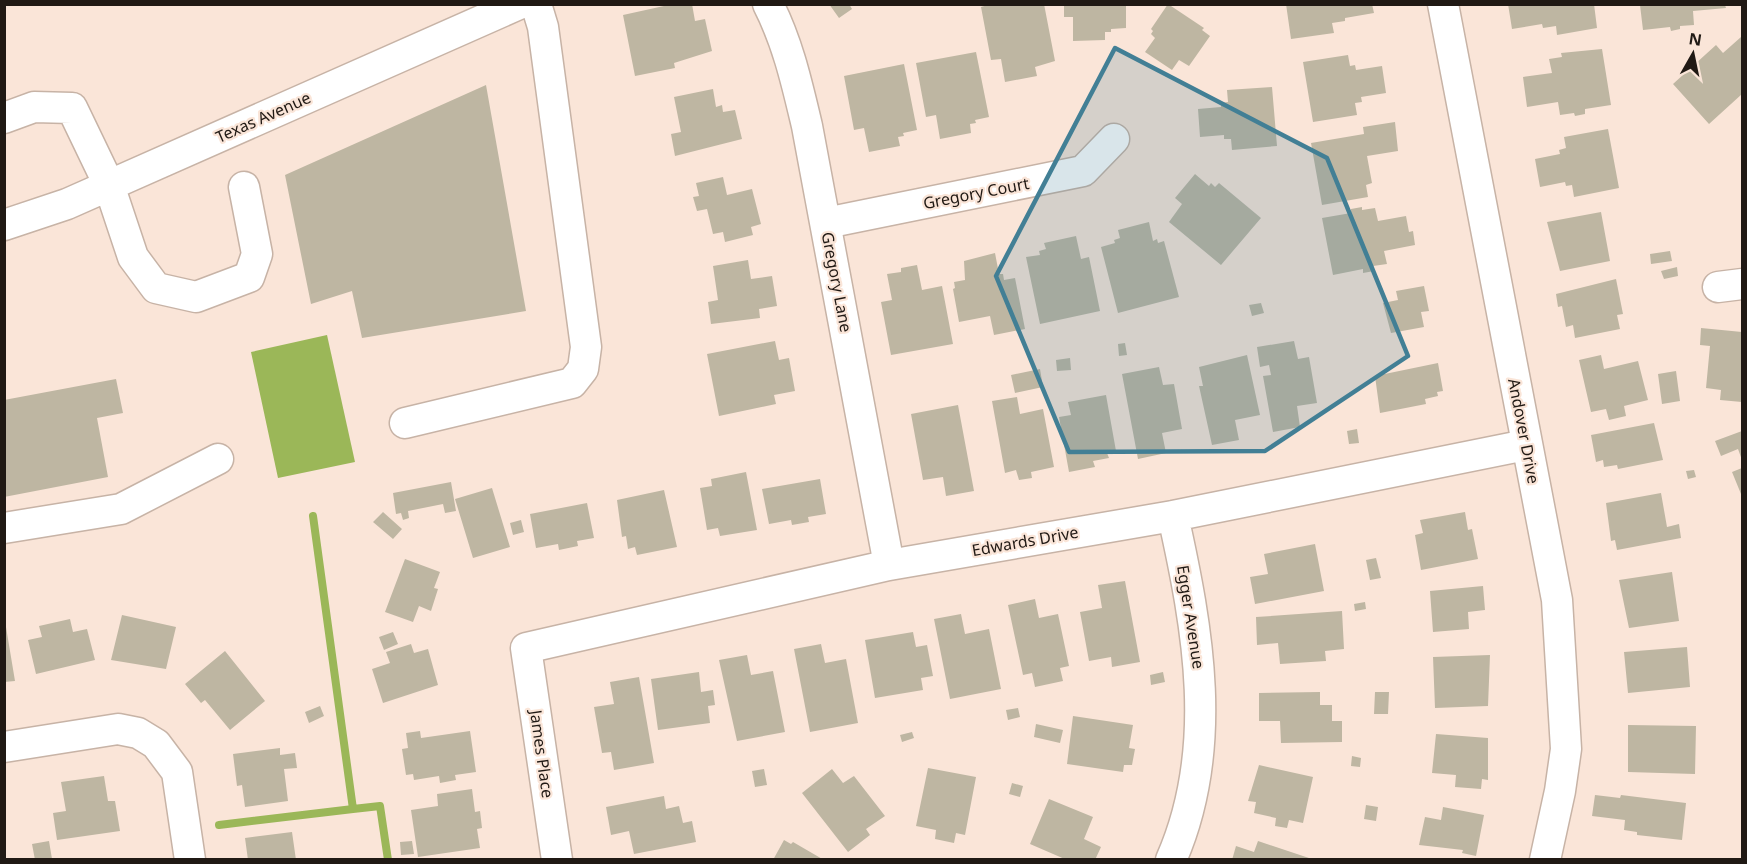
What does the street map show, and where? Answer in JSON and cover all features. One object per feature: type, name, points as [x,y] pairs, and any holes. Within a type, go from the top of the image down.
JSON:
[{"type":"street","name":"Texas Avenue","points":[[4,225],[67,204],[519,4]]},
{"type":"street","points":[[405,423],[572,383],[583,369],[586,347],[543,27],[536,4]]},
{"type":"street","name":"Gregory Lane","points":[[768,4],[779,25],[792,65],[826,223],[890,565]]},
{"type":"street","name":"Andover Drive","points":[[1443,4],[1557,600],[1566,749],[1560,791],[1545,860]]},
{"type":"street","points":[[4,118],[34,107],[72,108],[109,185],[133,257],[156,288],[196,297],[249,277],[257,254],[244,187]]},
{"type":"street","name":"Gregory Court","points":[[826,223],[1083,171],[1114,139]]},
{"type":"street","name":"Edwards Drive","points":[[526,648],[890,565],[1173,516],[1526,445]]},
{"type":"street","points":[[4,528],[121,509],[218,459]]},
{"type":"street","name":"Egger Avenue","points":[[1171,860],[1189,806],[1201,725],[1200,659],[1173,516]]},
{"type":"street","name":"James Place","points":[[526,648],[557,860]]},
{"type":"street","points":[[4,747],[117,729],[138,734],[156,744],[177,772],[190,860]]},
{"type":"highlighted area","points":[[1115,48],[1327,158],[1408,356],[1265,451],[1069,452],[996,276]]},
{"type":"shaded area","points":[[327,335],[355,462],[278,478],[251,352]]},
{"type":"building","points":[[673,4],[692,4],[695,21],[705,19],[712,51],[674,63],[675,68],[635,76],[623,15]]},
{"type":"building","points":[[829,4],[849,4],[852,9],[839,18]]},
{"type":"building","points":[[991,4],[1044,4],[1055,61],[1035,67],[1037,76],[1005,82],[1001,59],[991,60],[981,7]]},
{"type":"building","points":[[1064,4],[1126,4],[1126,28],[1111,29],[1111,32],[1105,32],[1105,40],[1073,41],[1073,17],[1064,17]]},
{"type":"building","points":[[1168,4],[1204,28],[1202,30],[1210,36],[1189,66],[1179,60],[1172,70],[1145,52],[1155,38],[1151,34],[1153,31],[1151,29]]},
{"type":"building","points":[[1286,4],[1372,4],[1374,13],[1345,18],[1345,21],[1332,23],[1334,33],[1291,39]]},
{"type":"building","points":[[1508,4],[1594,4],[1597,28],[1557,35],[1556,26],[1543,28],[1542,24],[1512,29]]},
{"type":"building","points":[[1640,5],[1725,5],[1726,8],[1693,11],[1694,25],[1680,26],[1680,29],[1671,31],[1670,27],[1643,30]]},
{"type":"building","points":[[1741,37],[1742,94],[1709,124],[1673,84],[1716,45],[1723,53]]},
{"type":"building","points":[[1602,49],[1611,105],[1585,109],[1585,114],[1575,116],[1574,113],[1560,115],[1558,102],[1527,107],[1523,77],[1552,73],[1549,59],[1562,57],[1561,53]]},
{"type":"building","points":[[976,52],[989,117],[975,120],[976,123],[970,124],[971,133],[940,139],[936,115],[926,117],[916,63]]},
{"type":"building","points":[[1348,55],[1350,66],[1355,65],[1356,70],[1382,66],[1386,93],[1361,97],[1362,102],[1355,103],[1357,115],[1313,122],[1303,62]]},
{"type":"building","points":[[904,64],[917,130],[903,133],[904,136],[898,137],[900,146],[869,152],[864,128],[854,130],[844,76]]},
{"type":"building","points":[[486,85],[526,311],[362,338],[352,291],[311,304],[285,175]]},
{"type":"building","points":[[1272,87],[1277,146],[1232,150],[1231,139],[1224,139],[1224,135],[1200,137],[1198,109],[1221,107],[1221,103],[1228,102],[1227,90]]},
{"type":"building","points":[[713,89],[716,107],[722,105],[723,112],[735,110],[742,139],[675,156],[671,134],[681,132],[674,97]]},
{"type":"building","points":[[1395,122],[1398,151],[1367,156],[1372,183],[1366,185],[1368,197],[1322,205],[1311,143],[1364,134],[1363,127]]},
{"type":"building","points":[[1608,129],[1619,188],[1574,197],[1572,185],[1566,186],[1565,182],[1540,187],[1535,159],[1560,154],[1559,150],[1566,148],[1564,137]]},
{"type":"building","points":[[1195,174],[1209,186],[1211,183],[1215,187],[1219,183],[1261,218],[1221,265],[1169,222],[1182,204],[1175,198]]},
{"type":"building","points":[[723,177],[727,195],[752,189],[761,224],[751,227],[753,235],[725,242],[723,232],[713,234],[707,209],[697,211],[693,197],[699,196],[696,183]]},
{"type":"building","points":[[1362,207],[1362,210],[1375,208],[1378,221],[1406,216],[1409,232],[1413,231],[1415,245],[1384,251],[1387,264],[1373,266],[1374,271],[1363,273],[1363,269],[1333,275],[1322,218],[1351,213],[1351,209]]},
{"type":"building","points":[[1601,212],[1610,261],[1560,271],[1547,222]]},
{"type":"building","points":[[1149,222],[1153,241],[1157,239],[1158,243],[1164,241],[1179,297],[1118,313],[1101,247],[1115,243],[1114,240],[1120,238],[1118,230]]},
{"type":"building","points":[[1076,236],[1081,259],[1089,257],[1100,311],[1040,324],[1026,257],[1040,255],[1039,251],[1046,249],[1044,243]]},
{"type":"building","points":[[1670,251],[1672,261],[1651,264],[1650,254]]},
{"type":"building","points":[[995,253],[999,274],[1003,274],[1004,280],[1015,278],[1025,329],[994,335],[990,316],[959,322],[953,289],[955,288],[954,282],[965,280],[964,261]]},
{"type":"building","points":[[748,260],[751,279],[772,276],[777,306],[759,309],[760,318],[711,324],[708,302],[718,300],[713,266]]},
{"type":"building","points":[[917,265],[922,290],[942,286],[953,344],[891,355],[881,302],[892,300],[887,274],[901,272],[901,268]]},
{"type":"building","points":[[1677,267],[1678,276],[1664,279],[1661,271]]},
{"type":"building","points":[[1616,279],[1623,314],[1617,315],[1620,329],[1575,338],[1573,325],[1566,327],[1562,306],[1558,307],[1556,294]]},
{"type":"building","points":[[1424,286],[1429,311],[1421,312],[1424,327],[1391,333],[1383,303],[1398,300],[1396,291]]},
{"type":"building","points":[[1261,303],[1264,313],[1252,316],[1249,305]]},
{"type":"building","points":[[1701,328],[1742,332],[1742,402],[1720,400],[1721,390],[1706,388],[1710,346],[1700,345]]},
{"type":"building","points":[[775,341],[779,360],[789,358],[795,391],[774,395],[776,404],[719,416],[707,354]]},
{"type":"building","points":[[1294,341],[1298,359],[1309,357],[1317,403],[1297,406],[1300,427],[1273,432],[1263,376],[1271,375],[1269,365],[1260,367],[1257,347]]},
{"type":"building","points":[[1125,343],[1127,355],[1119,356],[1118,344]]},
{"type":"building","points":[[1247,355],[1260,415],[1235,420],[1239,440],[1212,445],[1199,386],[1203,386],[1199,367]]},
{"type":"building","points":[[1601,355],[1604,369],[1638,361],[1648,400],[1624,406],[1626,416],[1609,420],[1606,409],[1591,412],[1579,360]]},
{"type":"building","points":[[1070,358],[1071,370],[1057,371],[1056,360]]},
{"type":"building","points":[[1438,363],[1443,391],[1437,392],[1438,396],[1425,399],[1426,404],[1380,413],[1375,376]]},
{"type":"building","points":[[1159,367],[1163,385],[1174,384],[1182,429],[1162,433],[1166,453],[1138,459],[1122,374]]},
{"type":"building","points":[[1040,369],[1043,387],[1015,393],[1011,375]]},
{"type":"building","points":[[1676,371],[1680,401],[1662,404],[1658,374]]},
{"type":"building","points":[[116,379],[123,413],[97,418],[108,477],[4,497],[4,400]]},
{"type":"building","points":[[1106,395],[1116,451],[1107,453],[1109,458],[1093,461],[1095,467],[1069,472],[1059,417],[1071,415],[1068,402]]},
{"type":"building","points":[[1017,397],[1020,414],[1043,409],[1054,467],[1031,472],[1032,478],[1019,480],[1016,470],[1005,473],[992,401]]},
{"type":"building","points":[[958,405],[974,491],[946,496],[943,477],[923,480],[911,414]]},
{"type":"building","points":[[1654,423],[1663,460],[1618,469],[1617,465],[1604,467],[1603,460],[1596,462],[1591,435]]},
{"type":"building","points":[[1357,429],[1359,443],[1349,444],[1347,431]]},
{"type":"building","points":[[1742,431],[1742,460],[1738,449],[1721,456],[1715,441]]},
{"type":"building","points":[[1742,468],[1742,494],[1741,494],[1732,472]]},
{"type":"building","points":[[1694,470],[1696,477],[1688,479],[1686,471]]},
{"type":"building","points":[[746,472],[757,530],[720,536],[718,528],[707,530],[700,488],[712,486],[711,479]]},
{"type":"building","points":[[820,479],[826,514],[808,517],[809,522],[792,525],[791,520],[769,524],[762,489]]},
{"type":"building","points":[[451,482],[456,511],[445,513],[443,504],[408,511],[409,518],[403,520],[401,513],[396,514],[393,493]]},
{"type":"building","points":[[492,488],[510,547],[473,558],[455,499]]},
{"type":"building","points":[[664,490],[677,547],[637,555],[635,547],[628,549],[626,536],[622,537],[617,500]]},
{"type":"building","points":[[1661,493],[1667,527],[1679,524],[1681,538],[1617,550],[1615,540],[1611,541],[1606,503]]},
{"type":"building","points":[[587,503],[594,538],[577,541],[578,546],[559,550],[558,544],[536,548],[530,514]]},
{"type":"building","points":[[383,512],[402,529],[393,539],[373,522]]},
{"type":"building","points":[[1465,512],[1468,530],[1472,529],[1478,559],[1421,570],[1415,535],[1423,533],[1420,520]]},
{"type":"building","points":[[521,520],[524,532],[513,535],[510,523]]},
{"type":"building","points":[[1315,544],[1324,591],[1255,604],[1250,577],[1268,574],[1264,554]]},
{"type":"building","points":[[1376,558],[1381,578],[1370,580],[1366,560]]},
{"type":"building","points":[[405,559],[440,572],[434,588],[438,589],[431,611],[419,606],[413,622],[385,612]]},
{"type":"building","points":[[1672,572],[1679,621],[1629,628],[1619,580]]},
{"type":"building","points":[[1125,581],[1140,662],[1112,667],[1111,657],[1089,661],[1080,612],[1102,608],[1098,585]]},
{"type":"building","points":[[1483,586],[1485,610],[1468,612],[1469,629],[1433,632],[1430,591]]},
{"type":"building","points":[[1035,599],[1039,618],[1058,614],[1069,666],[1060,668],[1063,681],[1035,687],[1032,673],[1023,675],[1008,605]]},
{"type":"building","points":[[1365,602],[1366,609],[1355,611],[1354,604]]},
{"type":"building","points":[[1342,611],[1344,649],[1325,651],[1326,661],[1280,664],[1278,643],[1257,645],[1256,617]]},
{"type":"building","points":[[961,614],[965,634],[989,629],[1001,689],[950,699],[934,619]]},
{"type":"building","points":[[4,615],[15,681],[4,682]]},
{"type":"building","points":[[122,615],[176,627],[166,669],[111,660]]},
{"type":"building","points":[[70,619],[73,632],[87,629],[95,660],[36,674],[28,640],[42,637],[39,626]]},
{"type":"building","points":[[393,632],[398,644],[384,650],[379,637]]},
{"type":"building","points":[[913,632],[916,647],[927,645],[933,676],[921,678],[923,690],[875,698],[865,640]]},
{"type":"building","points":[[411,644],[414,653],[428,649],[438,685],[383,703],[372,669],[390,663],[386,652]]},
{"type":"building","points":[[821,644],[825,663],[846,659],[858,723],[810,732],[794,649]]},
{"type":"building","points":[[1687,647],[1690,687],[1628,693],[1624,652]]},
{"type":"building","points":[[225,651],[265,701],[230,730],[205,700],[201,703],[185,684]]},
{"type":"building","points":[[747,655],[751,675],[773,671],[785,732],[737,741],[719,660]]},
{"type":"building","points":[[1490,655],[1488,706],[1435,708],[1433,657]]},
{"type":"building","points":[[699,672],[701,692],[713,690],[715,705],[708,706],[710,723],[658,730],[651,679]]},
{"type":"building","points":[[1163,672],[1165,682],[1151,685],[1150,675]]},
{"type":"building","points":[[639,677],[654,763],[614,770],[611,752],[602,753],[594,707],[614,704],[610,682]]},
{"type":"building","points":[[1320,692],[1320,705],[1332,705],[1332,721],[1342,721],[1342,742],[1281,743],[1280,721],[1259,721],[1259,693]]},
{"type":"building","points":[[1375,692],[1389,692],[1388,714],[1374,714]]},
{"type":"building","points":[[320,706],[324,716],[309,723],[305,712]]},
{"type":"building","points":[[1018,708],[1020,717],[1008,720],[1006,710]]},
{"type":"building","points":[[1073,716],[1133,725],[1129,748],[1135,749],[1132,765],[1124,765],[1123,772],[1067,764]]},
{"type":"building","points":[[1036,724],[1063,730],[1060,743],[1034,737]]},
{"type":"building","points":[[1628,725],[1696,726],[1695,774],[1628,772]]},
{"type":"building","points":[[420,731],[421,738],[470,731],[476,772],[455,775],[456,780],[440,783],[439,776],[414,780],[413,774],[406,775],[402,749],[408,748],[406,733]]},
{"type":"building","points":[[912,732],[914,738],[902,742],[900,735]]},
{"type":"building","points":[[1436,734],[1488,738],[1488,780],[1482,779],[1481,789],[1455,787],[1456,775],[1432,773]]},
{"type":"building","points":[[280,748],[280,755],[295,753],[297,768],[284,769],[288,801],[245,807],[242,785],[237,786],[233,754]]},
{"type":"building","points":[[1352,756],[1361,758],[1360,767],[1351,766]]},
{"type":"building","points":[[1259,765],[1313,777],[1303,823],[1289,820],[1287,828],[1275,826],[1276,818],[1254,813],[1256,802],[1248,801]]},
{"type":"building","points":[[928,768],[976,777],[965,835],[956,833],[954,843],[935,839],[936,830],[916,826]]},
{"type":"building","points":[[764,769],[767,785],[755,787],[752,771]]},
{"type":"building","points":[[832,769],[843,783],[854,776],[885,816],[866,829],[870,835],[848,852],[802,793]]},
{"type":"building","points":[[104,776],[108,801],[115,801],[120,831],[57,840],[53,813],[66,811],[61,782]]},
{"type":"building","points":[[1012,783],[1023,786],[1020,797],[1009,794]]},
{"type":"building","points":[[472,789],[475,812],[480,811],[482,828],[477,829],[480,848],[418,857],[411,810],[438,806],[437,794]]},
{"type":"building","points":[[1595,795],[1620,798],[1621,795],[1686,803],[1682,840],[1637,835],[1637,832],[1624,830],[1625,820],[1592,816]]},
{"type":"building","points":[[664,796],[666,809],[679,806],[683,823],[692,821],[696,842],[634,854],[629,831],[611,835],[606,807]]},
{"type":"building","points":[[1049,799],[1093,817],[1084,839],[1101,847],[1095,860],[1067,860],[1030,844]]},
{"type":"building","points":[[1366,805],[1378,807],[1376,821],[1364,819]]},
{"type":"building","points":[[1443,807],[1484,815],[1476,856],[1462,853],[1463,850],[1419,845],[1425,817],[1441,820]]},
{"type":"building","points":[[292,832],[296,860],[248,860],[245,838]]},
{"type":"building","points":[[784,840],[791,844],[793,842],[824,860],[773,860]]},
{"type":"building","points":[[49,841],[52,859],[35,860],[32,844]]},
{"type":"building","points":[[412,841],[414,854],[401,855],[400,842]]},
{"type":"building","points":[[1258,841],[1309,858],[1309,860],[1232,860],[1236,846],[1254,852]]},
{"type":"waterway","points":[[313,516],[353,809],[380,806],[388,860]]},
{"type":"waterway","points":[[219,825],[353,809]]}]
